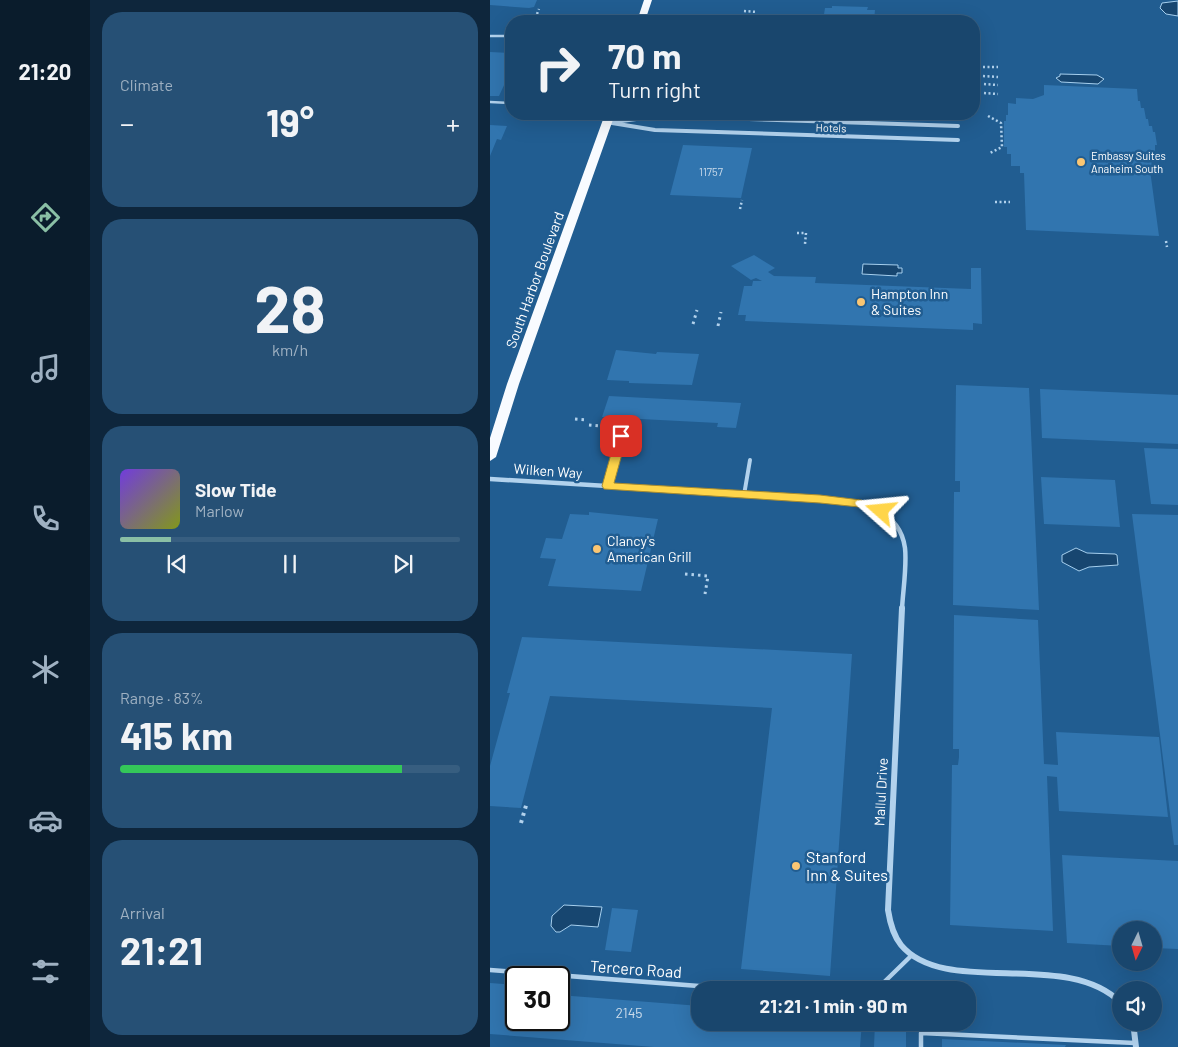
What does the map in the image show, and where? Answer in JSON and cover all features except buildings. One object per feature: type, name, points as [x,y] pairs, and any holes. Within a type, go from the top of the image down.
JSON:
[{"type":"main road","points":[[643,15],[648,0]]},
{"type":"main road","name":"South Harbor Boulevard","points":[[490,457],[513,384],[607,120]]},
{"type":"street","name":"Hotels","points":[[616,120],[655,130],[958,140]]},
{"type":"street","name":"Hotels","points":[[778,120],[958,126]]},
{"type":"street","name":"Wilken Way","points":[[490,479],[820,499],[873,507]]},
{"type":"street","name":"Mallul Drive","points":[[873,507],[895,522],[903,536],[905,548],[888,910],[894,936],[902,947],[925,963],[958,970],[1075,978],[1093,983],[1112,994]]},
{"type":"street","points":[[1134,1031],[1136,1045]]},
{"type":"lane","points":[[490,36],[505,36]]},
{"type":"lane","points":[[490,102],[505,103]]},
{"type":"lane","points":[[608,486],[621,436]]},
{"type":"lane","points":[[744,495],[750,460]]},
{"type":"lane","points":[[885,981],[912,955]]},
{"type":"lane","name":"Tercero Road","points":[[490,970],[691,985]]},
{"type":"lane","points":[[921,1047],[922,1034],[1136,1045]]},
{"type":"path","points":[[536,14],[539,9]]},
{"type":"path","points":[[744,11],[757,12]]},
{"type":"path","points":[[983,67],[998,68]]},
{"type":"path","points":[[983,76],[998,77]]},
{"type":"path","points":[[984,84],[998,85]]},
{"type":"path","points":[[984,94],[998,94]]},
{"type":"path","points":[[988,116],[1001,123],[1002,147],[990,153]]},
{"type":"path","points":[[740,209],[742,200]]},
{"type":"path","points":[[995,202],[1010,202]]},
{"type":"path","points":[[797,233],[806,233],[805,244]]},
{"type":"path","points":[[1166,241],[1167,247]]},
{"type":"path","points":[[693,324],[696,310]]},
{"type":"path","points":[[718,326],[721,312]]},
{"type":"path","points":[[575,419],[587,420]]},
{"type":"path","points":[[589,426],[611,427]]},
{"type":"path","points":[[685,574],[708,576],[705,594]]},
{"type":"path","points":[[522,824],[527,802]]},
{"type":"water","points":[[1178,1],[1178,16],[1166,14],[1160,8],[1162,3]]},
{"type":"water","points":[[1060,74],[1097,75],[1104,79],[1098,84],[1061,82],[1056,78]]},
{"type":"water","points":[[863,264],[898,265],[898,268],[902,268],[902,273],[897,273],[897,276],[862,274]]},
{"type":"water","points":[[1076,548],[1087,553],[1115,554],[1117,555],[1118,565],[1089,567],[1079,571],[1062,562],[1062,555]]},
{"type":"water","points":[[564,905],[602,907],[598,927],[571,925],[560,932],[556,932],[551,926],[552,916]]},
{"type":"place","name":"Embassy Suites Anaheim South","points":[[1081,162]]},
{"type":"place","name":"Hampton Inn & Suites","points":[[861,302]]},
{"type":"place","name":"Clancy's American Grill","points":[[597,549]]},
{"type":"place","name":"Stanford Inn & Suites","points":[[796,866]]},
{"type":"route","points":[[621,436],[608,486],[820,499],[861,504],[881,511]]}]
